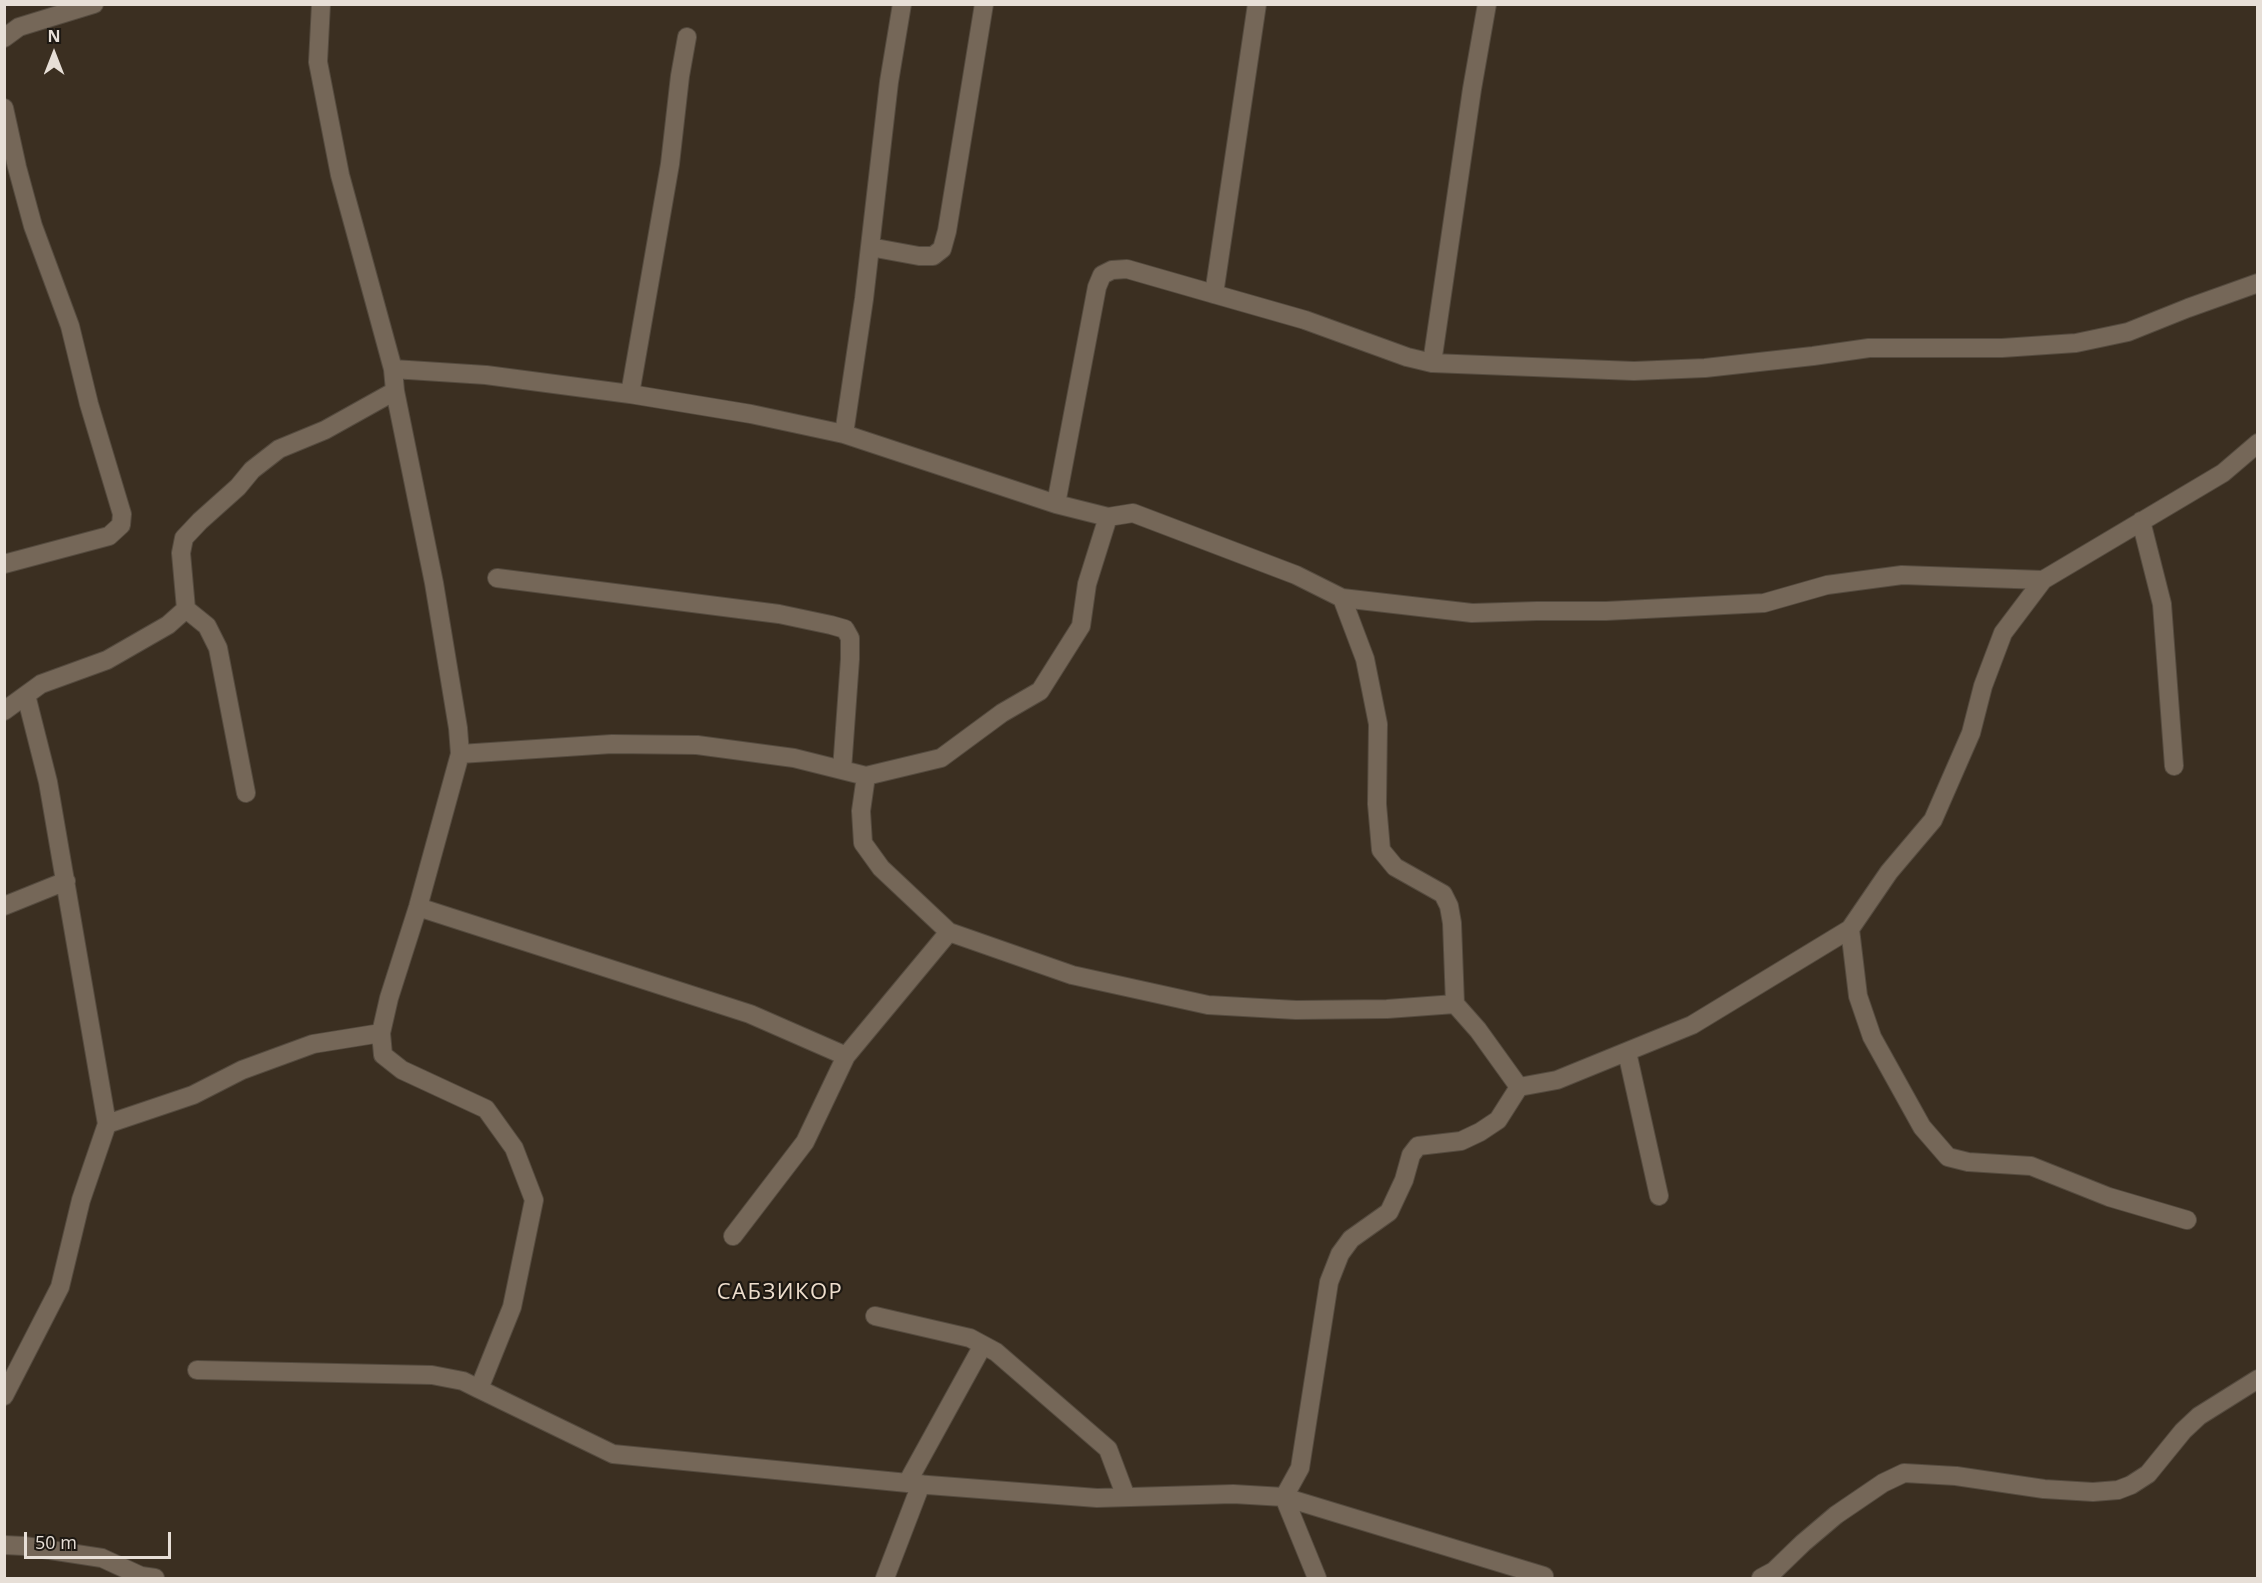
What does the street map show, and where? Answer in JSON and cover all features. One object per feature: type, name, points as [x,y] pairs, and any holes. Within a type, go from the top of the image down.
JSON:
[{"type":"street","points":[[4,38],[19,27],[94,4]]},
{"type":"street","points":[[321,4],[318,62],[340,175],[393,369],[395,391],[434,583],[458,728],[460,754],[418,907],[389,998],[381,1033],[382,1055],[402,1070],[486,1109],[514,1148],[534,1200],[513,1307],[479,1389]]},
{"type":"street","points":[[844,434],[870,247],[889,82],[902,4]]},
{"type":"street","points":[[870,247],[919,256],[933,256],[942,249],[947,231],[984,4]]},
{"type":"street","points":[[1214,294],[1257,4]]},
{"type":"street","points":[[1432,363],[1472,89],[1487,4]]},
{"type":"street","points":[[630,393],[670,164],[687,37]]},
{"type":"street","points":[[4,108],[33,226],[70,326],[89,404],[122,514],[121,525],[109,536],[4,564]]},
{"type":"street","points":[[1056,504],[1097,287],[1102,275],[1112,270],[1127,269],[1305,320],[1407,357],[1432,363],[1634,371],[1705,368],[1869,348],[2002,348],[2076,343],[2128,332],[2258,284]]},
{"type":"street","points":[[393,369],[486,375],[630,393],[751,414],[844,434],[1056,504],[1108,517],[1133,513],[1296,575],[1342,598],[1472,613],[1537,610],[1606,612],[1764,603],[1827,585],[1902,575],[2043,579]]},
{"type":"street","points":[[246,793],[218,648],[207,626],[186,609],[181,553],[184,538],[238,487],[252,470],[279,449],[325,430],[395,391]]},
{"type":"street","points":[[1284,1497],[1300,1468],[1329,1282],[1340,1254],[1351,1239],[1389,1212],[1404,1180],[1411,1155],[1418,1146],[1461,1141],[1480,1132],[1498,1120],[1519,1087],[1557,1080],[1692,1024],[1850,929],[1889,872],[1933,820],[1971,733],[1983,686],[2003,633],[2043,579],[2223,473],[2258,443]]},
{"type":"street","points":[[460,754],[612,744],[696,745],[794,758],[866,776],[941,758],[1002,713],[1040,691],[1081,627],[1087,584],[1108,517]]},
{"type":"street","points":[[2141,521],[2162,604],[2174,766]]},
{"type":"street","points":[[497,578],[779,614],[845,629],[849,638],[849,659],[842,770]]},
{"type":"street","points":[[1342,598],[1365,659],[1378,724],[1377,804],[1381,850],[1395,867],[1443,894],[1452,923],[1455,1004],[1478,1030],[1519,1087]]},
{"type":"street","points":[[4,711],[41,684],[107,660],[168,625],[186,609]]},
{"type":"street","points":[[4,1396],[60,1287],[81,1200],[107,1124],[48,782],[26,695]]},
{"type":"street","points":[[866,776],[861,812],[863,843],[880,868],[949,932],[1072,975],[1208,1005],[1296,1010],[1387,1009],[1455,1004]]},
{"type":"street","points":[[4,906],[66,881]]},
{"type":"street","points":[[418,907],[750,1014],[846,1056]]},
{"type":"street","points":[[1850,929],[1858,996],[1872,1037],[1922,1127],[1948,1157],[1968,1162],[2031,1166],[2109,1197],[2187,1220]]},
{"type":"street","points":[[733,1236],[805,1142],[846,1056],[949,932]]},
{"type":"street","points":[[107,1124],[193,1095],[242,1070],[313,1044],[381,1033]]},
{"type":"street","points":[[1627,1052],[1659,1196]]},
{"type":"street","points":[[875,1316],[970,1338],[996,1352],[1108,1449],[1126,1497]]},
{"type":"street","points":[[885,1578],[914,1484],[983,1345]]},
{"type":"street","points":[[197,1370],[432,1375],[462,1381],[613,1454],[914,1484],[1097,1498],[1233,1494],[1284,1497],[1544,1576]]},
{"type":"street","points":[[1761,1578],[1774,1571],[1836,1515],[1883,1483],[1904,1473],[1956,1476],[2044,1489],[2118,1491],[2148,1474],[2183,1431],[2199,1416],[2258,1379]]},
{"type":"street","points":[[1284,1497],[1317,1578]]},
{"type":"street","points":[[4,1545],[102,1558],[141,1576],[155,1578]]},
{"type":"district","name":"САБЗИКОР","points":[[780,1293]]}]
